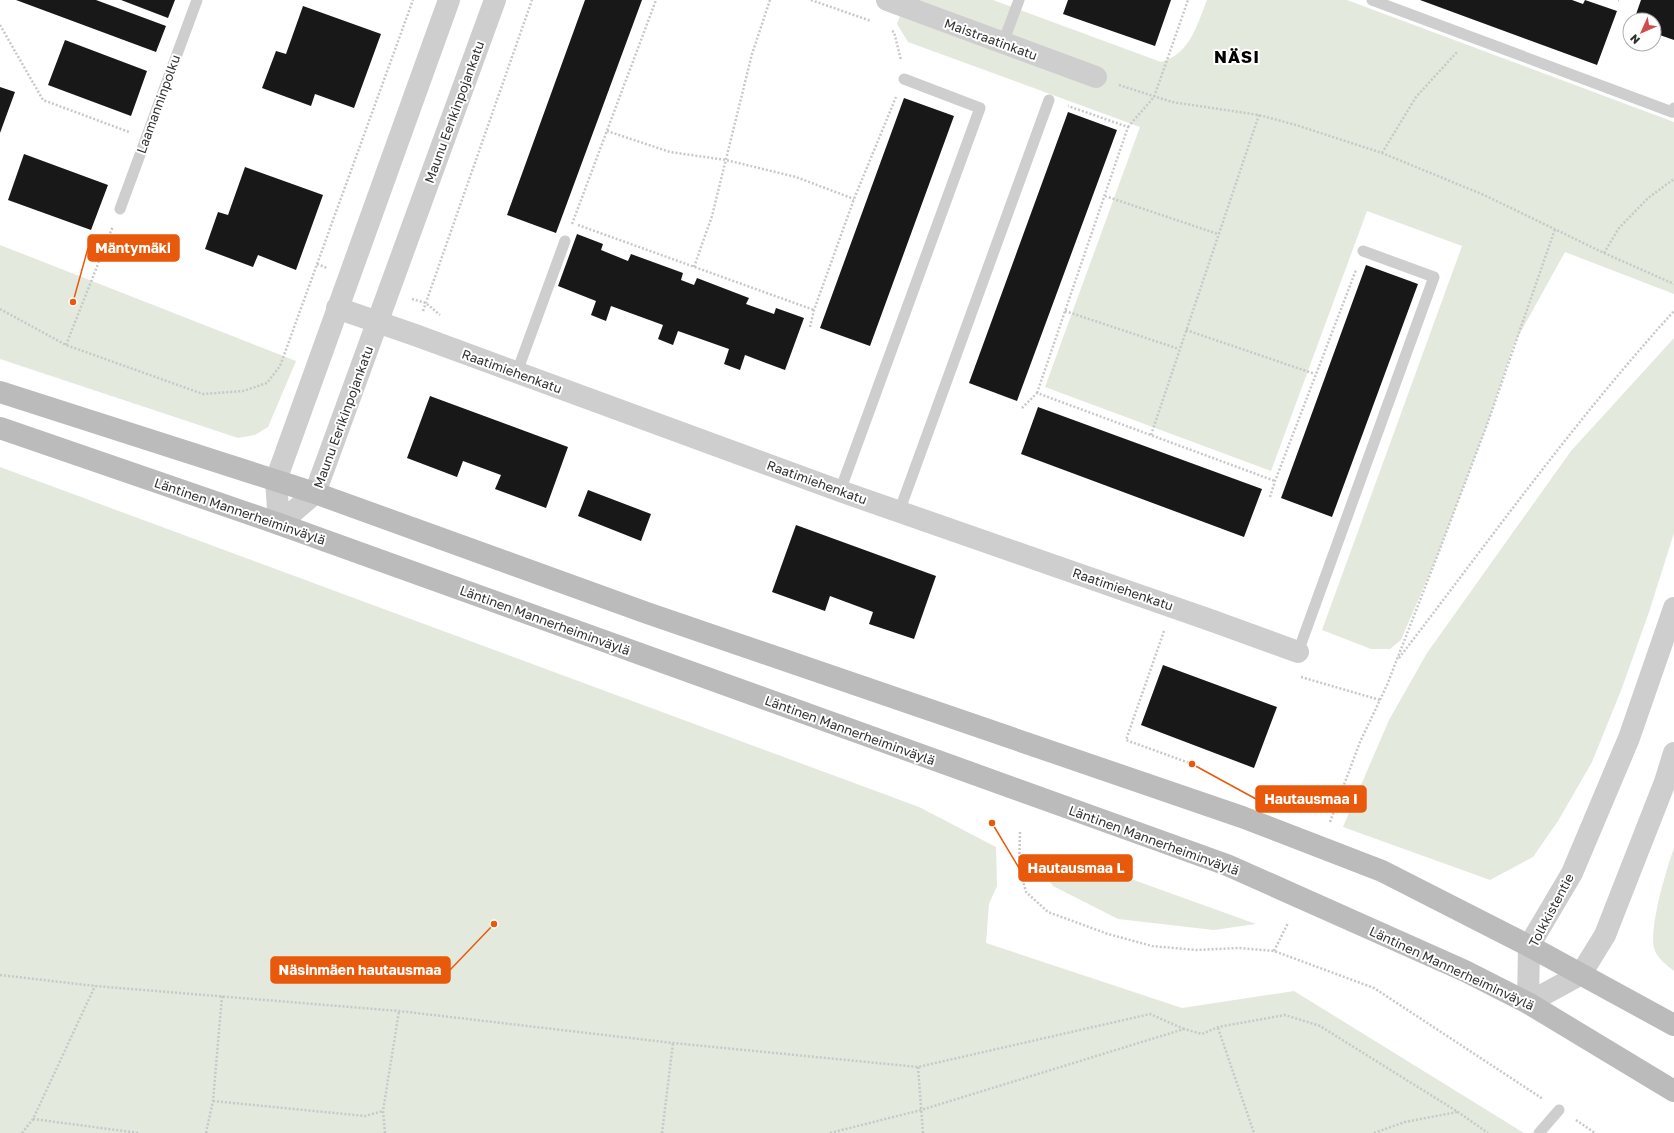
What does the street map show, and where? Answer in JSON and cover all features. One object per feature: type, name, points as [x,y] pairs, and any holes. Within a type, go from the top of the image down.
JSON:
[{"type":"main road","points":[[0,392],[315,493],[647,612],[1242,818],[1382,872],[1529,946],[1674,1025]]},
{"type":"main road","name":"Läntinen Mannerheiminväylä","points":[[0,428],[280,524],[1227,866],[1465,972],[1528,1003],[1674,1091]]},
{"type":"street","points":[[280,524],[276,480],[449,0]]},
{"type":"street","name":"Maunu Eerikinpojankatu","points":[[280,524],[315,493],[495,0]]},
{"type":"street","name":"Maistraatinkatu","points":[[887,0],[1096,77]]},
{"type":"street","name":"Raatimiehenkatu","points":[[337,308],[378,321],[840,491],[1298,652]]},
{"type":"street","name":"Tolkkistentie","points":[[1528,1003],[1529,946],[1572,873],[1629,738],[1674,608]]},
{"type":"street","points":[[1528,1003],[1581,974],[1605,934],[1674,753]]},
{"type":"lane","name":"Laamanninpolku","points":[[120,209],[197,0]]},
{"type":"lane","points":[[1003,43],[1019,0]]},
{"type":"lane","points":[[1372,0],[1672,112],[1674,108]]},
{"type":"lane","points":[[840,491],[980,108],[904,80]]},
{"type":"lane","points":[[899,512],[1049,100]]},
{"type":"lane","points":[[517,372],[564,241]]},
{"type":"lane","points":[[1298,652],[1434,277],[1363,251]]},
{"type":"lane","points":[[1539,1133],[1560,1110]]},
{"type":"path","points":[[0,309],[66,345],[203,394],[243,391],[267,383],[280,366],[413,0]]},
{"type":"path","points":[[415,335],[532,0]]},
{"type":"path","points":[[564,241],[656,0]]},
{"type":"path","points":[[694,267],[712,216],[752,54],[770,0]]},
{"type":"path","points":[[810,0],[851,15],[880,23],[894,32],[904,80],[854,199],[814,310],[810,327]]},
{"type":"path","points":[[880,23],[887,0]]},
{"type":"path","points":[[1022,408],[1037,393],[1128,127],[1154,97],[1188,0]]},
{"type":"path","points":[[0,25],[43,100],[146,138]]},
{"type":"path","points":[[1382,153],[1416,97],[1470,37]]},
{"type":"path","points":[[1096,77],[1172,102],[1259,116],[1296,125],[1382,153],[1484,195],[1674,284]]},
{"type":"path","points":[[1049,100],[1128,127]]},
{"type":"path","points":[[1151,435],[1259,116]]},
{"type":"path","points":[[607,131],[670,152],[726,160],[796,177],[854,199]]},
{"type":"path","points":[[1604,252],[1619,228],[1648,198],[1674,179]]},
{"type":"path","points":[[1105,196],[1218,234]]},
{"type":"path","points":[[66,345],[120,209]]},
{"type":"path","points":[[572,223],[814,310]]},
{"type":"path","points":[[1330,822],[1360,742],[1387,685],[1488,422],[1555,229]]},
{"type":"path","points":[[1270,497],[1315,374],[1363,251]]},
{"type":"path","points":[[1396,662],[1553,457],[1642,346],[1674,310]]},
{"type":"path","points":[[1065,311],[1179,349]]},
{"type":"path","points":[[1186,330],[1315,374]]},
{"type":"path","points":[[1037,393],[1275,481]]},
{"type":"path","points":[[1165,627],[1126,740],[1192,764]]},
{"type":"path","points":[[1020,832],[1019,868],[1026,892],[1048,912],[1108,934],[1152,946],[1196,950],[1239,948],[1274,951],[1374,988],[1595,1133]]},
{"type":"path","points":[[1274,951],[1288,923]]},
{"type":"path","points":[[0,975],[95,986],[399,1011],[673,1042],[918,1066],[1150,1014],[1184,1029],[1202,1034],[1218,1027],[1285,1015],[1320,1026],[1458,1112],[1488,1133]]},
{"type":"path","points":[[22,1133],[33,1119],[95,986]]},
{"type":"path","points":[[206,1133],[213,1101],[222,996]]},
{"type":"path","points":[[385,1133],[383,1111],[399,1011]]},
{"type":"path","points":[[1218,1027],[1254,1133]]},
{"type":"path","points":[[830,1133],[921,1110],[1184,1029]]},
{"type":"path","points":[[662,1133],[673,1042]]},
{"type":"path","points":[[918,1066],[923,1133]]},
{"type":"path","points":[[213,1101],[365,1116],[383,1111]]},
{"type":"path","points":[[1374,1133],[1405,1122],[1458,1112]]},
{"type":"path","points":[[33,1119],[139,1133]]},
{"type":"shaded area","points":[[906,0],[993,0],[1161,62],[1171,58],[1186,45],[1196,28],[1207,0],[1347,0],[1674,122],[1674,294],[1565,252],[1514,344],[1488,422],[1438,554],[1401,640],[1390,649],[1371,649],[1322,630],[1462,246],[1367,211],[1271,471],[1045,387],[1140,127],[908,42],[897,24]]},
{"type":"shaded area","points":[[0,245],[296,361],[268,427],[255,435],[238,438],[0,359]]},
{"type":"shaded area","points":[[1674,338],[1674,533],[1649,612],[1622,688],[1592,762],[1558,821],[1533,857],[1490,880],[1343,827],[1389,720],[1427,653],[1571,451]]},
{"type":"shaded area","points":[[0,467],[919,807],[996,847],[997,886],[989,904],[986,943],[1182,1008],[1294,991],[1524,1133],[0,1133]]},
{"type":"shaded area","points":[[1674,848],[1674,971],[1658,957],[1653,942],[1659,900]]},
{"type":"shaded area","points":[[1053,860],[1081,861],[1256,924],[1214,930],[1118,919],[1053,886],[1045,875]]},
{"type":"building","points":[[16,0],[96,0],[166,26],[156,52]]},
{"type":"building","points":[[121,0],[175,0],[168,18]]},
{"type":"building","points":[[585,0],[642,0],[556,233],[507,215]]},
{"type":"building","points":[[1068,0],[1171,0],[1155,46],[1063,14]]},
{"type":"building","points":[[1420,0],[1572,0],[1583,4],[1585,0],[1617,11],[1597,65]]},
{"type":"building","points":[[1641,0],[1674,0],[1674,40],[1662,36],[1662,12],[1637,12]]},
{"type":"building","points":[[303,6],[381,34],[354,108],[315,94],[311,106],[262,88],[276,51],[286,54]]},
{"type":"building","points":[[65,40],[147,71],[131,116],[48,85]]},
{"type":"building","points":[[0,87],[15,92],[0,133]]},
{"type":"building","points":[[904,98],[954,116],[870,346],[820,328]]},
{"type":"building","points":[[1068,112],[1117,130],[1017,401],[969,383]]},
{"type":"building","points":[[24,154],[108,185],[91,230],[8,200]]},
{"type":"building","points":[[245,167],[323,195],[296,270],[258,255],[253,267],[205,249],[218,212],[228,215]]},
{"type":"building","points":[[577,234],[603,244],[601,250],[628,261],[631,254],[683,273],[681,280],[694,285],[697,278],[749,298],[746,304],[774,314],[776,308],[804,318],[785,370],[745,355],[740,370],[724,364],[729,349],[678,331],[673,345],[658,339],[663,325],[611,306],[606,321],[591,315],[596,301],[558,286]]},
{"type":"building","points":[[1366,265],[1418,284],[1332,517],[1281,498]]},
{"type":"building","points":[[430,396],[568,447],[546,508],[495,489],[501,475],[463,461],[457,477],[407,458]]},
{"type":"building","points":[[1038,407],[1262,489],[1244,537],[1021,454]]},
{"type":"building","points":[[588,490],[651,514],[641,541],[578,516]]},
{"type":"building","points":[[796,525],[936,576],[914,639],[869,624],[873,612],[830,596],[825,611],[772,592]]},
{"type":"building","points":[[1163,665],[1277,707],[1254,768],[1141,725]]},
{"type":"place","name":"Mäntymäki","points":[[73,302]]},
{"type":"place","name":"Hautausmaa I","points":[[1192,764]]},
{"type":"place","name":"Hautausmaa L","points":[[992,823]]},
{"type":"place","name":"Näsinmäen hautausmaa","points":[[494,924]]},
{"type":"district","name":"NÄSI","points":[[1237,57]]}]
